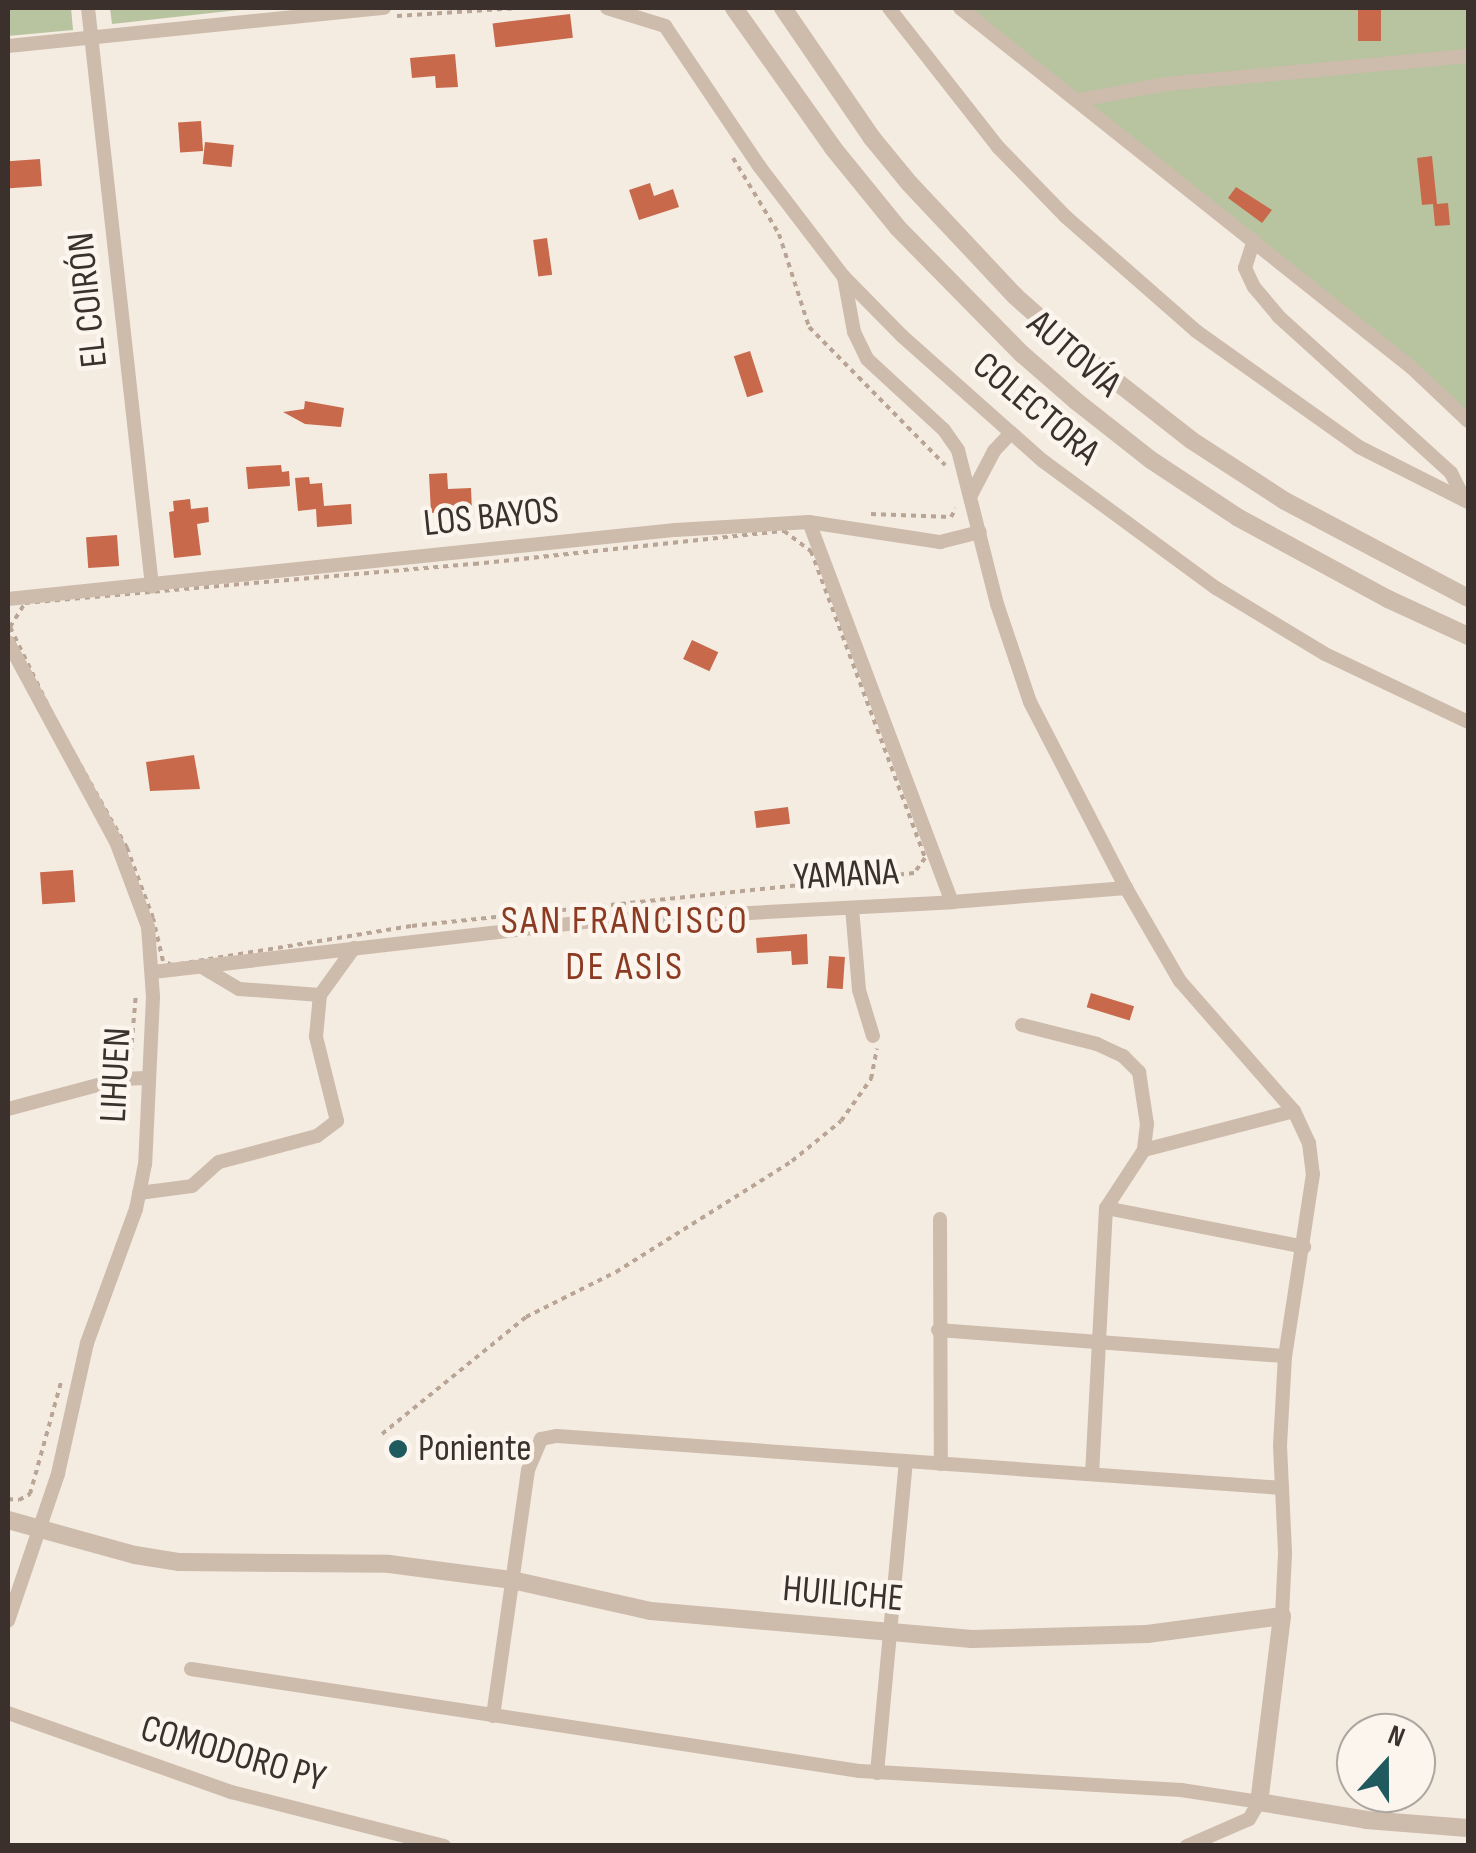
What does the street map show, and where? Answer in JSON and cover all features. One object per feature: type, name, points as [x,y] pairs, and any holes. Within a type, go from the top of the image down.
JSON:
[{"type":"street","name":"EL COIRÓN","points":[[88,8],[152,586]]},
{"type":"street","name":"COLECTORA","points":[[607,8],[666,26],[758,166],[844,278],[1010,433],[1216,588],[1326,654],[1468,722]]},
{"type":"street","name":"AUTOVÍA","points":[[734,8],[833,148],[898,228],[1022,354],[1076,401],[1152,460],[1237,517],[1388,599],[1468,636]]},
{"type":"street","name":"AUTOVÍA","points":[[784,8],[872,138],[909,183],[1016,296],[1075,350],[1192,440],[1284,501],[1468,598]]},
{"type":"street","points":[[889,8],[998,147],[1066,217],[1183,320],[1359,448],[1467,501]]},
{"type":"street","points":[[960,8],[1412,368],[1468,421]]},
{"type":"street","points":[[8,46],[389,12]]},
{"type":"street","points":[[1080,100],[1166,84],[1468,56]]},
{"type":"street","points":[[1254,240],[1246,268],[1266,302],[1451,473],[1467,501]]},
{"type":"street","points":[[844,278],[854,332],[867,359],[944,430],[958,450],[997,604],[1030,702],[1126,888],[1180,982],[1294,1110],[1308,1143],[1314,1174],[1285,1356],[1282,1616],[1259,1802],[1249,1819],[1198,1837],[1187,1846]]},
{"type":"street","points":[[971,495],[994,451],[1010,433]]},
{"type":"street","points":[[809,522],[952,902]]},
{"type":"street","name":"LOS BAYOS","points":[[8,599],[676,530],[809,522],[940,542],[980,532]]},
{"type":"street","name":"LIHUEN","points":[[8,642],[117,844],[148,927],[146,1164],[100,1316],[87,1344],[58,1474],[8,1621]]},
{"type":"street","name":"YAMANA","points":[[147,977],[202,966],[595,921],[952,902],[1126,888]]},
{"type":"street","points":[[852,908],[859,990],[873,1036]]},
{"type":"street","points":[[139,1193],[192,1186],[220,1162],[325,1133],[337,1120],[316,1037],[320,995],[354,948]]},
{"type":"street","points":[[202,966],[239,989],[320,995]]},
{"type":"street","points":[[1022,1026],[1097,1044],[1123,1056],[1139,1072],[1147,1124],[1144,1150],[1106,1208],[1092,1474]]},
{"type":"street","points":[[8,1109],[120,1080],[147,1078]]},
{"type":"street","points":[[1144,1150],[1294,1110]]},
{"type":"street","points":[[1106,1208],[1304,1247]]},
{"type":"street","points":[[940,1219],[942,1464]]},
{"type":"street","points":[[938,1330],[1285,1356]]},
{"type":"street","points":[[493,1716],[528,1470],[541,1439],[557,1436],[1282,1488]]},
{"type":"street","points":[[877,1773],[906,1461]]},
{"type":"street","name":"HUILICHE","points":[[8,1520],[179,1562],[370,1563],[512,1580],[651,1610],[972,1639],[1147,1634],[1282,1616]]},
{"type":"street","points":[[192,1669],[877,1773],[1181,1790],[1366,1820],[1468,1828]]},
{"type":"street","name":"COMODORO PY","points":[[8,1713],[232,1792],[444,1846]]},
{"type":"path","points":[[389,12],[517,8]]},
{"type":"path","points":[[730,153],[779,234],[809,327],[944,462],[948,476]]},
{"type":"path","points":[[869,514],[950,517],[957,506]]},
{"type":"path","points":[[784,531],[811,551],[924,858],[914,873],[411,926],[172,965],[163,962],[153,918],[127,848],[56,722],[10,627],[25,602],[474,564],[784,531]]},
{"type":"path","points":[[118,1069],[130,1065],[136,994],[147,977]]},
{"type":"path","points":[[382,1434],[526,1316],[616,1272],[792,1161],[840,1120],[871,1079],[879,1055],[873,1036]]},
{"type":"path","points":[[8,1499],[19,1500],[30,1494],[66,1364]]},
{"type":"green space","points":[[8,8],[71,8],[73,30],[8,36]]},
{"type":"green space","points":[[110,8],[257,8],[112,24]]},
{"type":"green space","points":[[960,8],[1468,8],[1468,421]]},
{"type":"building","points":[[1358,8],[1381,8],[1381,41],[1358,41]]},
{"type":"building","points":[[570,14],[573,38],[496,47],[493,24]]},
{"type":"building","points":[[455,54],[458,87],[436,88],[435,76],[412,78],[410,58]]},
{"type":"building","points":[[201,121],[203,151],[180,153],[178,123]]},
{"type":"building","points":[[205,142],[234,145],[232,167],[203,164]]},
{"type":"building","points":[[1432,156],[1437,204],[1448,203],[1450,225],[1435,226],[1433,204],[1422,205],[1417,158]]},
{"type":"building","points":[[40,159],[42,186],[10,188],[8,161]]},
{"type":"building","points":[[650,183],[654,196],[673,189],[679,207],[639,220],[629,190]]},
{"type":"building","points":[[1236,187],[1272,210],[1262,223],[1228,198]]},
{"type":"building","points":[[547,238],[552,275],[538,277],[533,240]]},
{"type":"building","points":[[750,351],[763,392],[747,397],[734,356]]},
{"type":"building","points":[[305,401],[344,408],[341,427],[305,424],[283,412],[304,409]]},
{"type":"building","points":[[281,465],[282,472],[289,471],[290,486],[248,489],[246,467]]},
{"type":"building","points":[[447,473],[448,489],[471,488],[472,511],[431,513],[429,474]]},
{"type":"building","points":[[309,477],[310,484],[322,483],[324,506],[351,504],[352,524],[317,527],[316,509],[298,511],[295,478]]},
{"type":"building","points":[[190,499],[191,509],[208,507],[209,522],[197,524],[201,555],[174,558],[169,512],[174,511],[173,501]]},
{"type":"building","points":[[117,535],[119,566],[88,568],[86,537]]},
{"type":"building","points":[[692,640],[718,652],[709,671],[683,659]]},
{"type":"building","points":[[194,755],[200,789],[150,791],[146,762]]},
{"type":"building","points":[[788,807],[790,824],[756,828],[754,811]]},
{"type":"building","points":[[73,870],[75,902],[42,904],[40,872]]},
{"type":"building","points":[[807,934],[808,964],[792,965],[791,951],[757,953],[756,938]]},
{"type":"building","points":[[829,956],[845,957],[843,989],[827,988]]},
{"type":"building","points":[[1091,993],[1134,1006],[1130,1021],[1087,1007]]},
{"type":"place","name":"Poniente","points":[[398,1449]]},
{"type":"district","name":"SAN FRANCISCO DE ASIS","points":[[625,944]]}]
